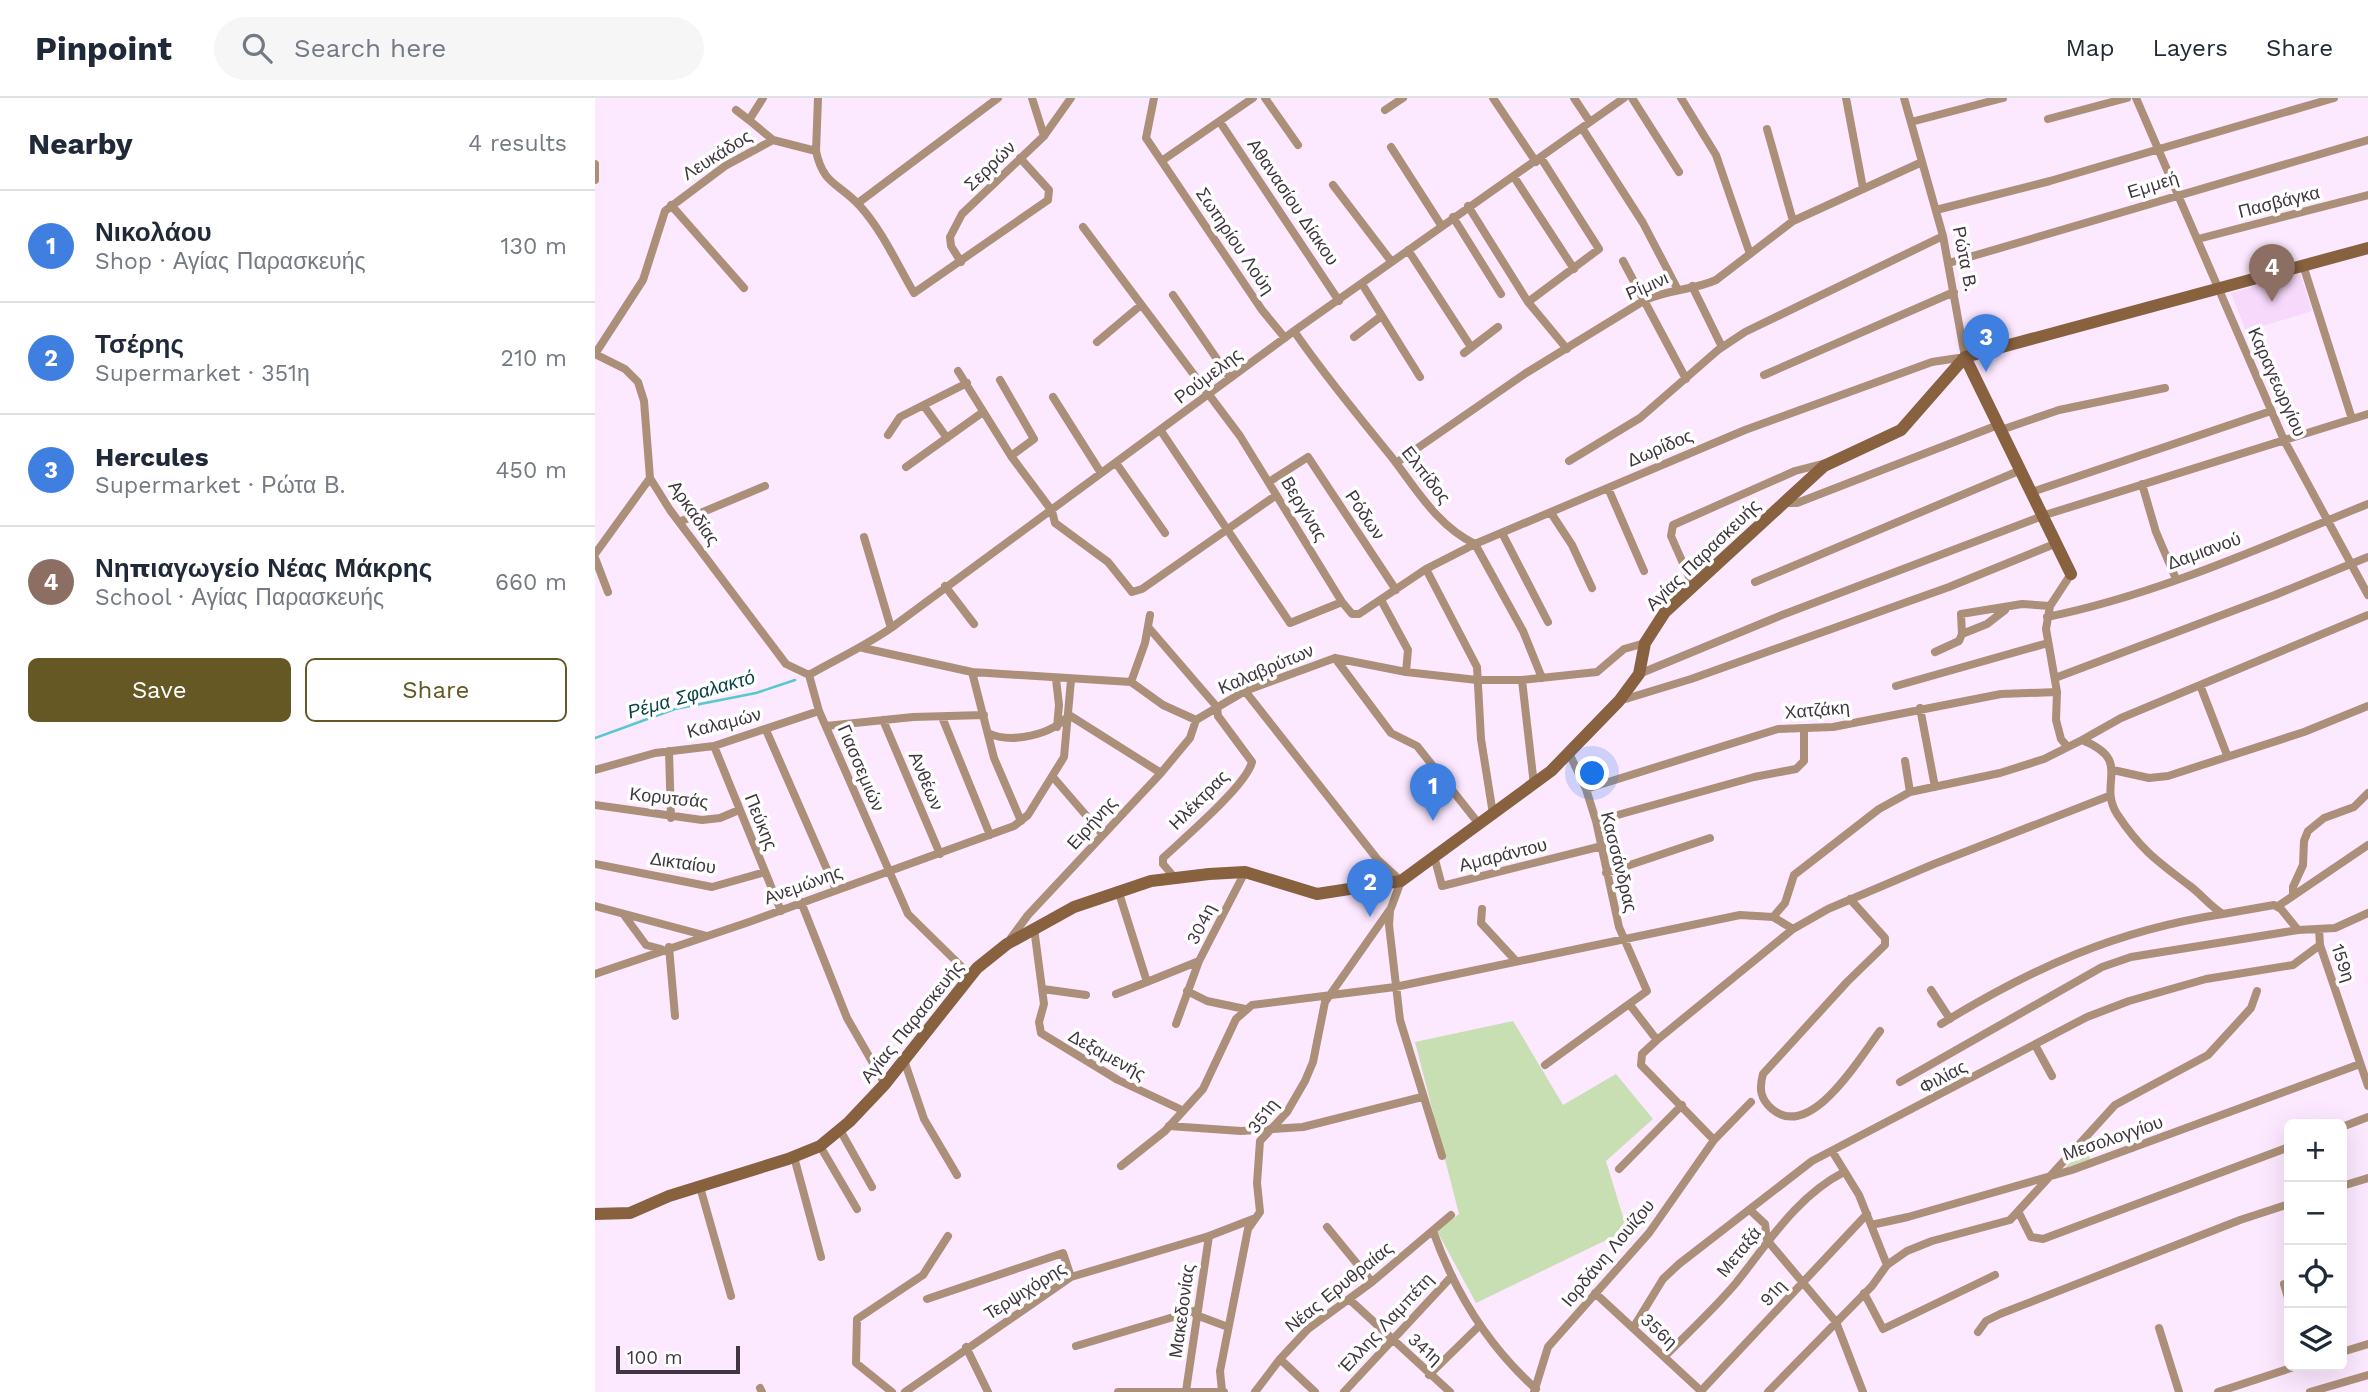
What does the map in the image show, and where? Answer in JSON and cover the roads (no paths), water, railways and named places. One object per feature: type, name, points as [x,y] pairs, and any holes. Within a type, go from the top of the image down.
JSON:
[{"type":"street","points":[[749,120],[763,98]]},
{"type":"street","points":[[818,98],[816,151],[822,173],[858,203],[914,293],[1048,200],[1050,195],[1020,158]]},
{"type":"street","points":[[858,203],[998,98]]},
{"type":"street","points":[[1032,98],[1044,136]]},
{"type":"street","name":"Σερρών","points":[[961,262],[951,246],[953,228],[962,214],[1044,136],[1071,98]]},
{"type":"street","name":"Σωτηρίου Λούη","points":[[1154,98],[1145,133],[1262,310],[1285,338]]},
{"type":"street","points":[[1163,160],[1253,98]]},
{"type":"street","points":[[1265,98],[1298,145]]},
{"type":"street","points":[[1385,110],[1403,98]]},
{"type":"street","points":[[1493,98],[1598,245],[1598,253],[1528,302]]},
{"type":"street","points":[[1574,98],[1586,125],[1677,288]]},
{"type":"street","points":[[1632,98],[1679,172]]},
{"type":"street","points":[[1681,98],[1716,155],[1750,254]]},
{"type":"street","points":[[1846,98],[1863,188]]},
{"type":"street","name":"Ρώτα Β.","points":[[1904,98],[1943,236],[1965,357],[2045,515],[2071,574]]},
{"type":"street","points":[[1966,98],[1969,107]]},
{"type":"street","points":[[1911,122],[2003,98]]},
{"type":"street","points":[[2048,119],[2127,98]]},
{"type":"street","name":"Καραγεωργίου","points":[[2136,98],[2160,148],[2284,440],[2368,595]]},
{"type":"street","points":[[1936,209],[2050,181],[2335,98]]},
{"type":"street","name":"Ρούμελης","points":[[809,675],[848,652],[863,648],[1161,431],[1293,331],[1622,99]]},
{"type":"street","points":[[736,110],[773,140]]},
{"type":"street","name":"Αθανασίου Δίακου","points":[[1220,122],[1339,300]]},
{"type":"street","points":[[1767,129],[1793,222]]},
{"type":"street","name":"Λευκάδος","points":[[671,205],[741,155],[773,140],[816,151]]},
{"type":"street","name":"Εμμεή","points":[[1949,263],[2179,193],[2368,140]]},
{"type":"street","points":[[1391,147],[1441,225]]},
{"type":"street","name":"Ρίμινι","points":[[1397,463],[1526,373],[1645,300],[1677,288],[1703,286],[1716,280],[1793,222],[1922,162]]},
{"type":"street","points":[[595,164],[595,180]]},
{"type":"street","points":[[1514,177],[1574,269]]},
{"type":"street","points":[[1333,185],[1391,261]]},
{"type":"street","name":"Πασβάγκα","points":[[2198,239],[2368,195]]},
{"type":"street","points":[[595,354],[643,280],[663,217],[671,205],[744,288]]},
{"type":"street","points":[[1468,206],[1528,302],[1567,349]]},
{"type":"street","points":[[1453,217],[1501,294]]},
{"type":"street","name":"Βεργίνας","points":[[1083,228],[1209,395],[1269,482],[1275,496],[1342,602]]},
{"type":"street","points":[[1569,461],[1640,418],[1722,347],[1745,332],[1943,236]]},
{"type":"street","points":[[1965,357],[2368,248]]},
{"type":"street","points":[[1408,250],[1467,350],[1498,327]]},
{"type":"street","points":[[1623,261],[1686,379]]},
{"type":"street","points":[[2302,265],[2352,419]]},
{"type":"street","points":[[1362,284],[1380,317],[1420,377]]},
{"type":"street","points":[[1692,286],[1722,347]]},
{"type":"street","points":[[1764,375],[1954,292]]},
{"type":"street","points":[[1173,295],[1230,378]]},
{"type":"street","points":[[1097,342],[1141,305]]},
{"type":"street","points":[[1354,337],[1380,317]]},
{"type":"street","name":"Ελπίδος","points":[[1293,331],[1330,384],[1397,463],[1426,505],[1455,531],[1475,544],[1524,631],[1542,678]]},
{"type":"street","name":"Αρκαδίας","points":[[595,354],[625,369],[642,390],[650,478],[679,522],[786,664],[809,675]]},
{"type":"street","name":"Αγίας Παρασκευής","points":[[595,1214],[630,1213],[820,1146],[840,1130],[885,1084],[970,975],[1007,944],[1074,907],[1118,890],[1174,877],[1245,872],[1317,894],[1401,881],[1535,786],[1619,701],[1639,674],[1645,643],[1665,612],[1831,462],[1901,430],[1965,357]]},
{"type":"street","name":"Δωρίδος","points":[[1381,600],[1426,569],[1475,544],[1608,488],[1805,408],[1932,362],[1965,357]]},
{"type":"street","points":[[958,371],[1011,456],[1052,511],[1055,523],[1108,562],[1132,592],[1142,589],[1275,496]]},
{"type":"street","points":[[1000,380],[1034,439],[1011,456]]},
{"type":"street","points":[[888,435],[900,416],[967,383]]},
{"type":"street","points":[[1783,503],[1797,503],[1999,427],[2059,410],[2165,388]]},
{"type":"street","points":[[1053,397],[1101,473]]},
{"type":"street","points":[[924,406],[947,438]]},
{"type":"street","points":[[2032,492],[2271,411]]},
{"type":"street","points":[[906,467],[983,412]]},
{"type":"street","points":[[1639,674],[1782,615],[2045,515],[2368,415]]},
{"type":"street","points":[[1161,431],[1290,622],[1342,602],[1356,615],[1381,600],[1407,647],[1406,672]]},
{"type":"street","name":"Ρόδων","points":[[1269,482],[1308,457],[1397,590]]},
{"type":"street","points":[[1693,586],[1671,536],[1673,525],[1795,471],[1831,462]]},
{"type":"street","points":[[1116,463],[1165,533]]},
{"type":"street","points":[[1755,582],[2021,470]]},
{"type":"street","points":[[608,592],[595,556],[650,478]]},
{"type":"street","points":[[2142,484],[2176,579]]},
{"type":"street","points":[[679,522],[765,486]]},
{"type":"street","points":[[1608,488],[1644,571]]},
{"type":"street","name":"Δαμιανού","points":[[2047,617],[2078,611],[2176,579],[2368,505]]},
{"type":"street","points":[[1551,513],[1572,545],[1592,588]]},
{"type":"street","points":[[1502,533],[1548,622]]},
{"type":"street","points":[[864,537],[891,628]]},
{"type":"street","points":[[1619,701],[1691,679],[1949,587],[2057,543]]},
{"type":"street","points":[[2055,678],[2368,557]]},
{"type":"street","points":[[1426,569],[1477,667],[1481,738],[1493,814]]},
{"type":"street","points":[[2066,745],[2061,739],[2056,720],[2057,692],[2048,643],[2047,617],[2050,606],[2071,574]]},
{"type":"street","points":[[945,586],[974,624]]},
{"type":"street","points":[[1962,635],[1961,614],[2022,604],[2050,606]]},
{"type":"street","points":[[1935,652],[1955,645],[1962,635],[1987,624],[2006,608]]},
{"type":"street","points":[[1131,682],[1149,628],[1150,615]]},
{"type":"street","points":[[1773,917],[1785,903],[1794,875],[1879,809],[1910,792],[2000,773],[2056,754],[2066,745],[2082,740],[2121,718],[2368,615]]},
{"type":"street","points":[[1149,628],[1217,707]]},
{"type":"street","name":"Καλαβρύτων","points":[[1196,720],[1245,691],[1335,658],[1406,672],[1477,680],[1522,680],[1597,672],[1624,649],[1645,643]]},
{"type":"street","points":[[1896,686],[2048,643]]},
{"type":"street","points":[[863,648],[972,671],[1056,679],[1131,682],[1163,705],[1196,720]]},
{"type":"street","points":[[1335,658],[1391,733],[1417,746],[1479,824]]},
{"type":"street","points":[[972,671],[995,758],[1021,821]]},
{"type":"street","name":"Γιασσεμιών","points":[[809,675],[819,711],[887,872],[908,914],[970,975]]},
{"type":"street","points":[[1056,679],[1059,705],[1056,727]]},
{"type":"street","points":[[1021,821],[1064,757],[1071,680]]},
{"type":"street","points":[[1522,680],[1535,786]]},
{"type":"street","points":[[2200,685],[2227,755]]},
{"type":"street","points":[[1245,691],[1378,859],[1401,881]]},
{"type":"street","name":"Χατζάκη","points":[[1586,789],[1778,729],[1833,727],[2017,691],[2057,692]]},
{"type":"street","points":[[2113,770],[2155,778],[2304,732],[2368,706]]},
{"type":"street","name":"Ηλέκτρας","points":[[1174,877],[1163,864],[1163,858],[1230,794],[1249,771],[1252,762],[1218,716],[1217,707]]},
{"type":"street","points":[[1920,708],[1935,787]]},
{"type":"street","name":"Καλαμών","points":[[595,770],[669,751],[714,746],[819,711]]},
{"type":"street","points":[[826,726],[984,715]]},
{"type":"street","points":[[988,733],[999,737],[1014,736],[1056,727],[1069,715]]},
{"type":"street","points":[[1069,715],[1161,773]]},
{"type":"street","points":[[942,717],[990,835]]},
{"type":"street","name":"Ανθέων","points":[[883,720],[940,854]]},
{"type":"street","name":"Ειρήνης","points":[[1007,944],[1028,915],[1161,773],[1190,738],[1196,720]]},
{"type":"street","points":[[1596,821],[1754,777],[1796,769],[1804,761],[1804,728]]},
{"type":"street","points":[[766,730],[836,890]]},
{"type":"street","points":[[2082,740],[2106,753],[2113,770],[2109,796],[2116,813],[2151,858],[2223,914]]},
{"type":"street","name":"Πεύκης","points":[[714,746],[781,911]]},
{"type":"street","points":[[669,751],[671,818]]},
{"type":"street","name":"Κασσάνδρας","points":[[1569,753],[1586,789],[1596,821],[1619,928],[1626,938],[1647,991],[1630,1005]]},
{"type":"street","points":[[1905,761],[1910,792]]},
{"type":"street","points":[[1053,777],[1103,835]]},
{"type":"street","points":[[2293,895],[2293,887],[2303,865],[2304,841],[2308,831],[2324,818],[2354,807],[2368,793]]},
{"type":"street","points":[[1714,1140],[1641,1065],[1642,1054],[1657,1040],[1793,929],[1850,899],[2109,796]]},
{"type":"street","name":"Κορυτσάς","points":[[595,805],[671,818],[712,820],[739,810]]},
{"type":"street","name":"Ανεμώνης","points":[[595,974],[940,854],[1021,821]]},
{"type":"street","points":[[1607,873],[1710,838]]},
{"type":"street","points":[[1941,1024],[2029,973],[2090,947],[2156,928],[2274,906],[2368,845]]},
{"type":"street","name":"Αμαράντου","points":[[1434,856],[1439,884],[1445,886],[1602,846]]},
{"type":"street","name":"Δικταίου","points":[[595,864],[712,887],[765,872]]},
{"type":"street","name":"304η","points":[[1176,1024],[1199,961],[1245,872]]},
{"type":"street","name":"351η","points":[[1223,1391],[1220,1378],[1248,1229],[1261,1208],[1257,1156],[1260,1141],[1287,1112],[1309,1070],[1329,997],[1391,908],[1401,881]]},
{"type":"street","points":[[1118,890],[1147,982]]},
{"type":"street","points":[[1850,899],[1885,939],[1885,945],[1847,982],[1763,1074],[1760,1092],[1765,1102],[1775,1111],[1791,1116],[1812,1112],[1828,1097],[1880,1031]]},
{"type":"street","points":[[801,902],[847,1018],[885,1084]]},
{"type":"street","points":[[595,906],[708,936]]},
{"type":"street","points":[[2274,906],[2298,930]]},
{"type":"street","points":[[1391,908],[1389,925],[1400,1020],[1442,1156]]},
{"type":"street","points":[[1482,909],[1481,923],[1516,961]]},
{"type":"street","points":[[1900,1082],[2102,967],[2131,957],[2298,930],[2335,928],[2368,913]]},
{"type":"street","points":[[624,915],[646,945],[667,948],[675,1016]]},
{"type":"street","points":[[1187,991],[1207,1001],[1245,1009],[1263,1003],[1395,987],[1740,915],[1773,917],[1793,929]]},
{"type":"street","name":"Δεξαμενής","points":[[1034,928],[1044,1004],[1039,1028],[1045,1038],[1182,1110]]},
{"type":"street","name":"159η","points":[[2319,929],[2320,945],[2368,1086]]},
{"type":"street","name":"Φιλίας","points":[[1633,1328],[1663,1279],[1812,1161],[2103,1009],[2233,972],[2293,965],[2320,945]]},
{"type":"street","points":[[1116,993],[1199,961]]},
{"type":"street","points":[[1043,989],[1086,995]]},
{"type":"street","points":[[1931,990],[1950,1019]]},
{"type":"street","points":[[1768,1392],[1864,1293],[1887,1265],[1914,1248],[1998,1226],[2019,1213],[2115,1105],[2208,1055],[2251,1008],[2256,1001],[2257,991]]},
{"type":"street","points":[[1545,1065],[1630,1005],[1657,1040]]},
{"type":"street","points":[[1121,1166],[1169,1126],[1206,1085],[1220,1050],[1245,1009]]},
{"type":"street","points":[[2035,1045],[2052,1076]]},
{"type":"street","points":[[904,1060],[924,1119],[957,1175]]},
{"type":"street","name":"Μεσολογγίου","points":[[1871,1224],[1908,1217],[2072,1170],[2360,1064]]},
{"type":"street","points":[[1169,1126],[1270,1130],[1324,1123],[1422,1097]]},
{"type":"street","name":"Ιορδάνη Λουίζου","points":[[1535,1390],[1546,1351],[1649,1233],[1714,1140],[1751,1102]]},
{"type":"street","points":[[1619,1169],[1682,1105]]},
{"type":"street","points":[[2347,1125],[2368,1117]]},
{"type":"street","points":[[840,1130],[872,1187]]},
{"type":"street","points":[[820,1146],[857,1209]]},
{"type":"street","points":[[2019,1213],[2031,1237],[2043,1239],[2284,1149]]},
{"type":"street","points":[[1832,1151],[1854,1185],[1887,1265]]},
{"type":"street","points":[[794,1157],[821,1256]]},
{"type":"street","name":"Μεταξά","points":[[1664,1357],[1735,1284],[1767,1240],[1808,1197],[1844,1172]]},
{"type":"street","points":[[2347,1184],[2368,1178]]},
{"type":"street","points":[[700,1187],[731,1296]]},
{"type":"street","points":[[1978,1332],[1986,1321],[2000,1314],[2240,1220],[2284,1206]]},
{"type":"street","points":[[1750,1210],[1765,1224],[1767,1240],[1836,1322],[1863,1392]]},
{"type":"street","name":"91η","points":[[1701,1392],[1867,1214]]},
{"type":"street","name":"Νέας Ερυθραίας","points":[[1255,1392],[1280,1359],[1325,1314],[1373,1282],[1451,1215]]},
{"type":"street","name":"Τερψιχόρης","points":[[905,1392],[966,1347],[1071,1277],[1209,1236],[1255,1218]]},
{"type":"street","points":[[1327,1227],[1373,1282]]},
{"type":"street","points":[[1433,1231],[1451,1276],[1478,1327],[1510,1366],[1535,1390]]},
{"type":"street","points":[[891,1392],[856,1363],[857,1320],[923,1275],[948,1236]]},
{"type":"street","name":"Μακεδονίας","points":[[1186,1391],[1209,1236]]},
{"type":"street","points":[[927,1299],[1063,1253],[1071,1277]]},
{"type":"street","points":[[1864,1293],[1883,1329],[1995,1275]]},
{"type":"street","name":"Έλλης Λαμπέτη","points":[[1344,1392],[1451,1276]]},
{"type":"street","name":"356η","points":[[1595,1293],[1701,1392]]},
{"type":"street","name":"341η","points":[[1349,1299],[1450,1392]]},
{"type":"street","points":[[1076,1346],[1197,1312],[1228,1327]]},
{"type":"street","points":[[1430,1375],[1478,1327]]},
{"type":"street","points":[[2159,1328],[2179,1392]]},
{"type":"street","points":[[2347,1350],[2368,1344]]},
{"type":"street","points":[[966,1347],[988,1392]]},
{"type":"street","points":[[1280,1359],[1315,1392]]},
{"type":"street","points":[[2218,1392],[2284,1370]]},
{"type":"street","points":[[2310,1392],[2368,1375]]},
{"type":"street","points":[[1118,1392],[1223,1391]]},
{"type":"waterway","name":"Ρέμα Σφαλακτό","points":[[595,738],[675,709],[756,693],[795,680]]},
{"type":"place","name":"Νηπιαγωγείο Νέας Μάκρης","points":[[2272,302]]},
{"type":"place","name":"Hercules","points":[[1986,372]]},
{"type":"place","name":"Νικολάου","points":[[1433,821]]},
{"type":"place","name":"Τσέρης","points":[[1370,917]]}]
